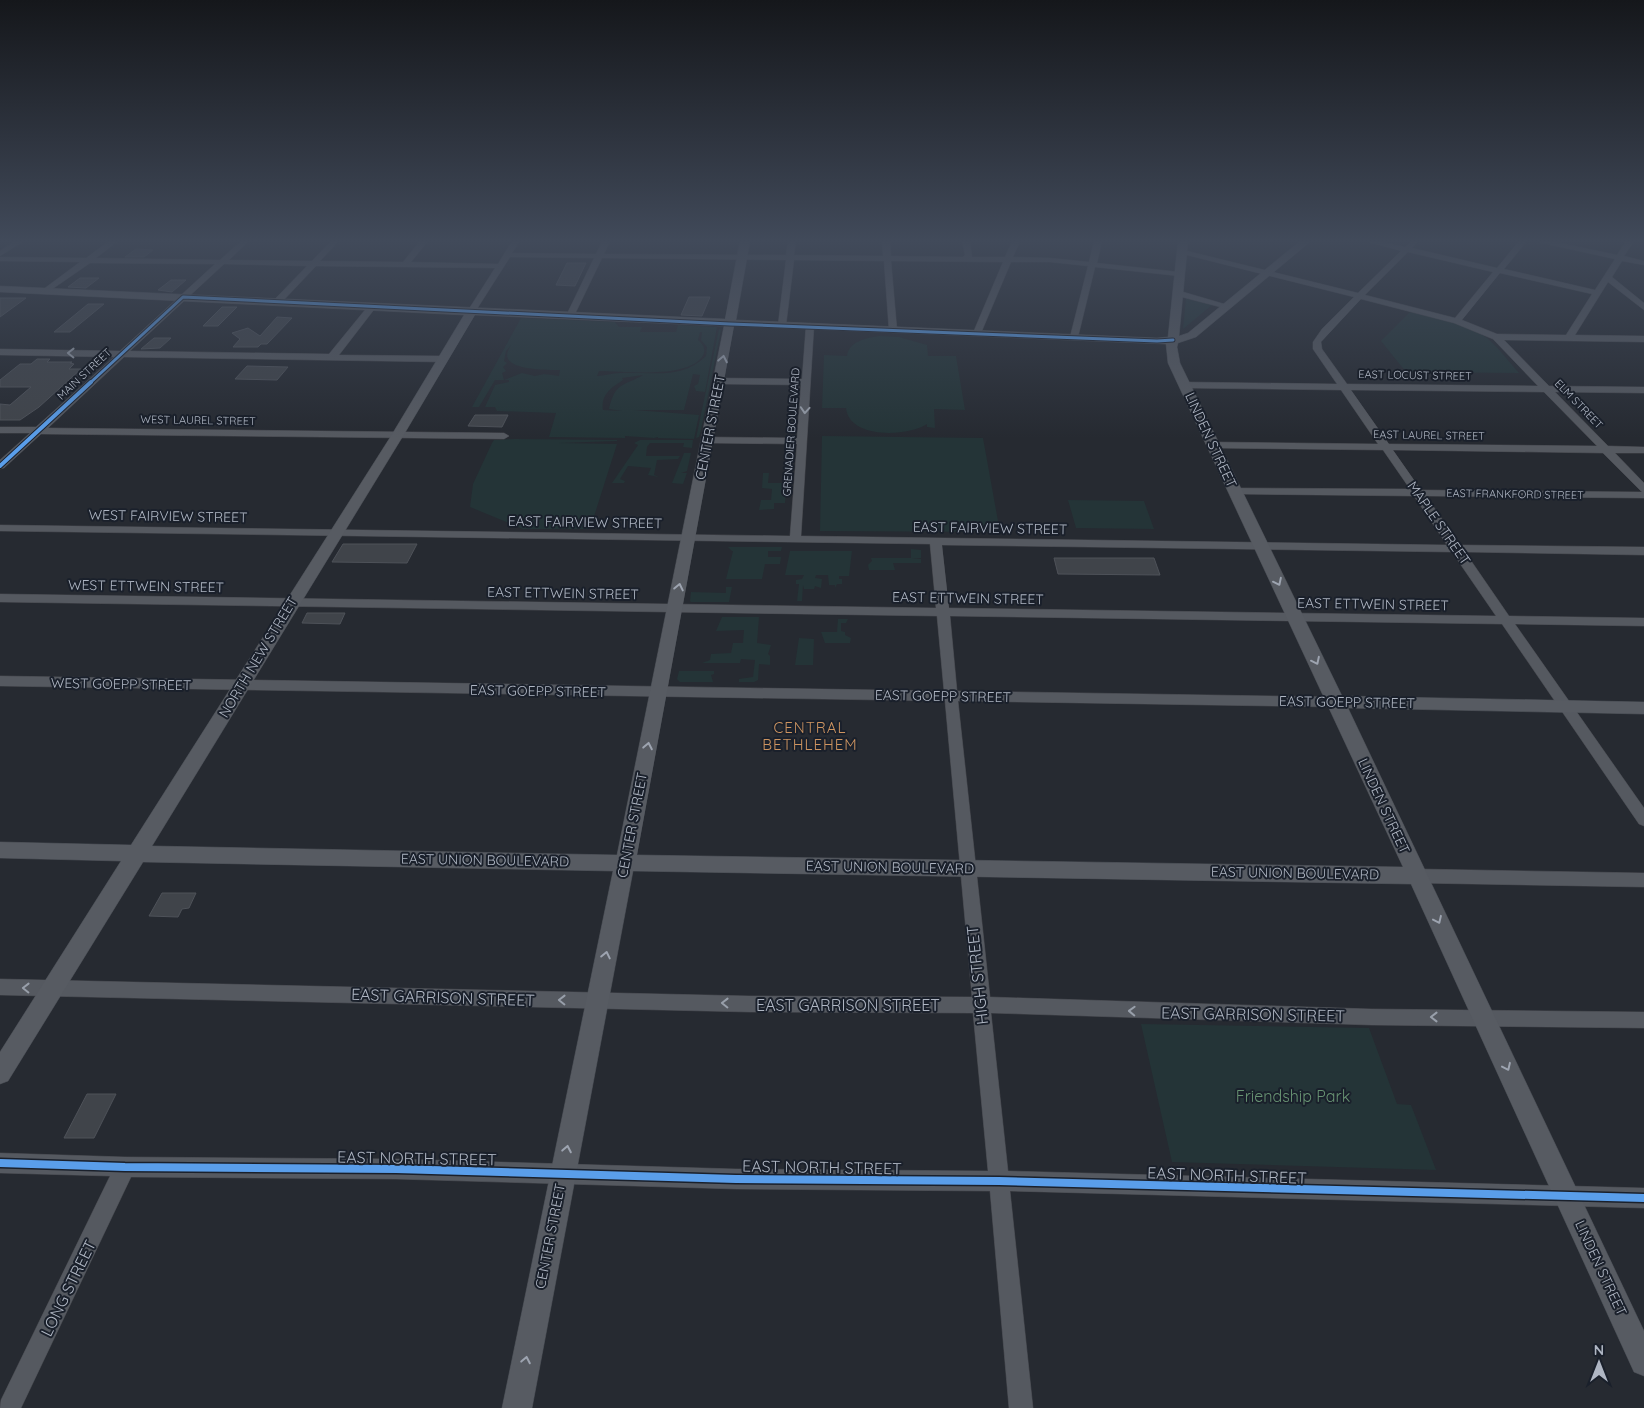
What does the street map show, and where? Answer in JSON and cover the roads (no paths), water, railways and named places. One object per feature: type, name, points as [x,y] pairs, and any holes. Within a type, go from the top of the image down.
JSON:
[{"type":"main road","points":[[366,307],[730,324],[1157,341],[1173,340],[1192,335],[1225,307]]},
{"type":"main road","name":"CENTER STREET","points":[[517,1408],[659,693],[733,307]]},
{"type":"main road","name":"LINDEN STREET","points":[[1176,307],[1171,347],[1174,363],[1336,702],[1644,1362]]},
{"type":"main road","name":"NORTH NEW STREET","points":[[0,1073],[397,436],[471,312]]},
{"type":"main road","points":[[1174,363],[1180,359],[1183,348],[1192,339],[1192,335]]},
{"type":"main road","name":"EAST GOEPP STREET","points":[[1336,702],[1644,708]]},
{"type":"main road","name":"EAST UNION BOULEVARD","points":[[0,850],[625,863],[1417,876]]},
{"type":"street","name":"MAIN STREET","points":[[0,466],[172,307]]},
{"type":"street","points":[[332,357],[372,307]]},
{"type":"street","name":"NORTH NEW STREET","points":[[471,312],[474,307]]},
{"type":"street","points":[[570,316],[574,307]]},
{"type":"street","points":[[782,325],[784,307]]},
{"type":"street","points":[[891,307],[893,330]]},
{"type":"street","points":[[977,333],[988,307]]},
{"type":"street","points":[[1074,337],[1082,307]]},
{"type":"street","name":"MAPLE STREET","points":[[1350,307],[1316,342],[1318,349],[1644,820]]},
{"type":"street","points":[[1402,307],[1473,326],[1496,337],[1644,339]]},
{"type":"street","points":[[1457,321],[1469,307]]},
{"type":"street","points":[[1569,338],[1588,307]]},
{"type":"street","name":"GRENADIER BOULEVARD","points":[[795,540],[810,326]]},
{"type":"street","name":"ELM STREET","points":[[1496,337],[1644,489]]},
{"type":"street","points":[[0,352],[442,359]]},
{"type":"street","points":[[719,380],[807,382]]},
{"type":"street","name":"EAST LOCUST STREET","points":[[1185,385],[1644,390]]},
{"type":"street","name":"WEST LAUREL STREET","points":[[0,430],[397,436]]},
{"type":"street","points":[[397,436],[504,436]]},
{"type":"street","points":[[707,440],[803,441]]},
{"type":"street","name":"EAST LAUREL STREET","points":[[1213,445],[1644,450]]},
{"type":"street","name":"EAST FRANKFORD STREET","points":[[1235,491],[1644,495]]},
{"type":"street","name":"WEST FAIRVIEW STREET","points":[[0,528],[335,534]]},
{"type":"street","name":"EAST FAIRVIEW STREET","points":[[335,534],[1644,550]]},
{"type":"street","name":"HIGH STREET","points":[[936,542],[1021,1408]]},
{"type":"street","name":"WEST ETTWEIN STREET","points":[[0,598],[291,604]]},
{"type":"street","name":"EAST ETTWEIN STREET","points":[[291,604],[1644,622]]},
{"type":"street","name":"WEST GOEPP STREET","points":[[0,681],[241,686]]},
{"type":"street","name":"EAST GOEPP STREET","points":[[241,686],[1336,702]]},
{"type":"street","name":"EAST UNION BOULEVARD","points":[[1417,876],[1644,880]]},
{"type":"street","name":"EAST GARRISON STREET","points":[[0,988],[597,1001],[980,1005],[1371,1017],[1644,1020]]},
{"type":"street","name":"EAST NORTH STREET","points":[[0,1164],[396,1169],[727,1178],[999,1181],[1644,1198]]},
{"type":"street","name":"LONG STREET","points":[[9,1408],[126,1167]]},
{"type":"district","name":"CENTRAL BETHLEHEM","points":[[810,736]]},
{"type":"park label","name":"Friendship Park","points":[[1293,1096]]}]
